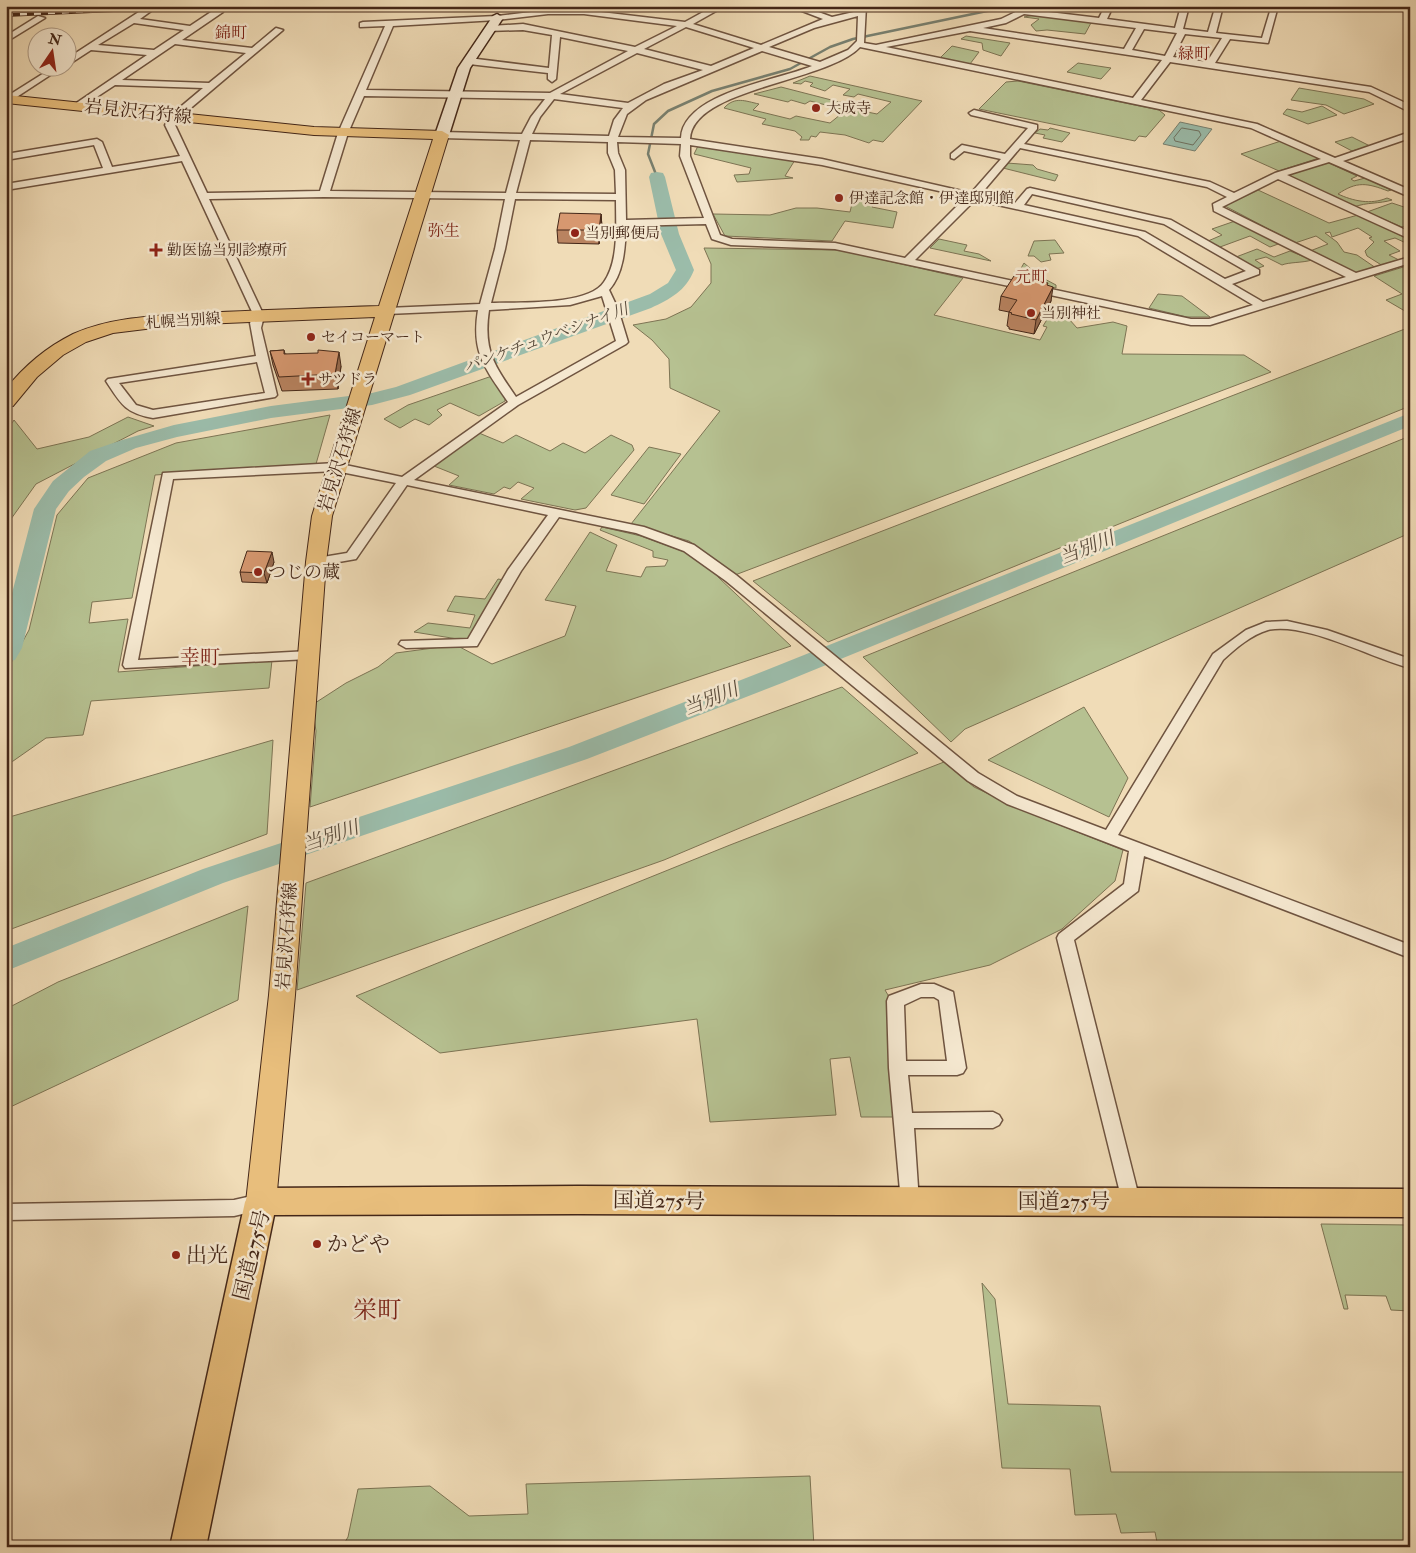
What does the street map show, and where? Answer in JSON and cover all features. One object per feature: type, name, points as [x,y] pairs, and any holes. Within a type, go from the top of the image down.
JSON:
[{"type":"highway","name":"国道275号","points":[[188,1547],[261,1202],[578,1200],[678,1202],[1131,1201],[1410,1203]]},
{"type":"main road","points":[[442,135],[455,94],[469,61],[494,23]]},
{"type":"main road","name":"岩見沢石狩線","points":[[7,99],[343,133],[442,135],[322,516],[316,562],[282,994],[261,1202]]},
{"type":"main road","name":"札幌当別線","points":[[6,402],[26,375],[56,351],[82,337],[112,329],[154,321],[386,311]]},
{"type":"street","points":[[78,54],[154,6]]},
{"type":"street","points":[[514,403],[485,356],[482,338],[485,307],[510,196],[532,122],[551,96],[581,77],[721,6]]},
{"type":"street","points":[[793,6],[831,19]]},
{"type":"street","points":[[876,47],[1003,21],[1034,6]]},
{"type":"street","points":[[1102,22],[1108,6]]},
{"type":"street","points":[[1136,101],[1168,59],[1180,31],[1185,6]]},
{"type":"street","points":[[1211,35],[1219,7],[1215,6]]},
{"type":"street","points":[[1025,12],[1266,41],[1275,8]]},
{"type":"street","points":[[77,106],[220,10]]},
{"type":"street","points":[[386,311],[485,307],[583,299],[604,290],[614,276],[621,223],[620,168],[612,152],[613,138],[619,120],[629,106],[669,86],[793,32],[861,10],[862,29],[860,43],[852,52],[822,66],[714,103],[694,117],[686,133],[685,156],[716,237],[731,242],[835,246],[1191,322],[1210,322],[1410,260]]},
{"type":"street","points":[[363,25],[494,23],[572,11],[684,24],[822,66]]},
{"type":"street","points":[[6,40],[41,18]]},
{"type":"street","points":[[132,20],[191,29]]},
{"type":"street","points":[[494,23],[556,33],[636,50],[711,69]]},
{"type":"street","points":[[324,194],[343,133],[362,93],[390,24]]},
{"type":"street","points":[[1128,52],[1141,26]]},
{"type":"street","points":[[970,28],[1371,90],[1410,109]]},
{"type":"street","points":[[263,358],[112,381],[130,408],[137,412],[153,414],[271,395],[263,358],[255,324],[260,316],[170,125],[175,116],[279,30]]},
{"type":"street","points":[[6,32],[17,33]]},
{"type":"street","points":[[551,96],[556,33]]},
{"type":"street","points":[[1210,65],[1227,37]]},
{"type":"street","points":[[173,42],[252,52]]},
{"type":"street","points":[[860,43],[1254,126],[1410,194]]},
{"type":"street","points":[[89,47],[156,53]]},
{"type":"street","points":[[469,61],[553,71]]},
{"type":"street","points":[[7,99],[41,78]]},
{"type":"street","points":[[113,82],[211,86]]},
{"type":"street","points":[[362,93],[551,96],[629,106]]},
{"type":"street","points":[[1395,101],[1410,98]]},
{"type":"street","points":[[908,261],[974,196],[1034,127],[974,113]]},
{"type":"street","points":[[442,135],[685,141],[822,162],[1142,234],[1262,306]]},
{"type":"street","points":[[1355,277],[1218,209],[1218,206],[1278,175],[1410,135]]},
{"type":"street","points":[[6,157],[97,142],[109,170]]},
{"type":"street","points":[[1018,144],[1210,185],[1234,197]]},
{"type":"street","points":[[954,156],[962,148],[1007,157]]},
{"type":"street","points":[[6,187],[185,158]]},
{"type":"street","points":[[1278,175],[1410,236]]},
{"type":"street","points":[[1017,206],[1030,191],[1167,222],[1255,272],[1224,283]]},
{"type":"street","points":[[202,196],[423,194],[620,197]]},
{"type":"street","points":[[621,223],[710,221]]},
{"type":"street","points":[[1142,234],[1167,222]]},
{"type":"street","points":[[316,562],[351,556],[404,481],[514,403],[622,342],[616,326],[613,309],[604,290]]},
{"type":"street","points":[[309,655],[130,665],[167,476],[336,467],[639,530],[689,548],[731,578],[943,754],[973,777],[1012,800],[1410,952]]},
{"type":"street","points":[[406,644],[426,647],[447,642],[472,643],[515,570],[556,513]]},
{"type":"street","points":[[1109,837],[1218,657],[1241,637],[1273,625],[1302,628],[1410,664]]},
{"type":"street","points":[[1131,1201],[1065,938],[1132,887],[1138,848]]},
{"type":"street","points":[[898,1068],[957,1068],[947,997],[939,991],[924,989],[895,1001],[898,1068],[910,1202]]},
{"type":"street","points":[[904,1121],[993,1120]]},
{"type":"street","points":[[6,1212],[234,1208],[261,1202]]},
{"type":"shaded area","points":[[1034,15],[1092,21],[1085,34],[1047,30],[1036,31],[1031,25],[1039,19],[1024,17]]},
{"type":"shaded area","points":[[966,36],[1010,43],[1001,56],[983,50],[982,43],[961,39]]},
{"type":"shaded area","points":[[952,46],[979,52],[970,64],[940,58]]},
{"type":"shaded area","points":[[1078,63],[1111,68],[1101,79],[1067,72]]},
{"type":"shaded area","points":[[810,76],[922,101],[883,142],[873,140],[869,143],[845,135],[820,132],[816,137],[811,136],[809,140],[800,140],[802,137],[795,131],[762,124],[766,119],[724,108],[732,102],[745,101],[759,104],[753,110],[790,119],[796,116],[830,123],[846,110],[810,101],[805,104],[791,100],[788,102],[754,94],[781,87],[847,104],[843,107],[877,114],[891,102],[858,94],[854,97],[843,95],[850,89],[833,85],[825,91],[810,86],[813,83],[805,81],[801,84],[793,83]]},
{"type":"shaded area","points":[[1018,81],[1159,110],[1165,115],[1146,137],[1139,136],[1135,141],[979,109],[1006,82]]},
{"type":"shaded area","points":[[1299,88],[1364,99],[1374,104],[1344,114],[1326,105],[1291,100]]},
{"type":"shaded area","points":[[1322,106],[1337,115],[1308,124],[1283,114],[1287,109],[1302,112]]},
{"type":"shaded area","points":[[1050,128],[1070,133],[1062,142],[1043,138],[1045,135],[1035,133],[1040,129],[1048,130]]},
{"type":"shaded area","points":[[1352,137],[1370,146],[1352,151],[1335,142]]},
{"type":"shaded area","points":[[1281,141],[1319,158],[1279,171],[1241,154]]},
{"type":"shaded area","points":[[698,146],[795,160],[785,176],[793,178],[737,182],[734,175],[749,174],[751,168],[694,154]]},
{"type":"shaded area","points":[[1327,162],[1357,176],[1351,179],[1354,181],[1365,178],[1391,190],[1388,191],[1368,185],[1357,185],[1338,194],[1362,201],[1375,201],[1387,198],[1392,200],[1354,207],[1286,175]]},
{"type":"shaded area","points":[[1007,163],[1033,165],[1037,169],[1058,175],[1055,181],[1003,168]]},
{"type":"shaded area","points":[[1258,190],[1329,223],[1358,215],[1410,240],[1406,243],[1395,238],[1384,241],[1400,251],[1389,255],[1399,260],[1383,266],[1367,256],[1365,251],[1374,242],[1369,238],[1372,237],[1358,228],[1332,237],[1330,232],[1325,233],[1337,242],[1344,252],[1357,255],[1376,268],[1355,274],[1310,251],[1328,244],[1316,236],[1295,243],[1225,206]]},
{"type":"shaded area","points":[[854,195],[877,199],[872,207],[897,212],[893,228],[845,221],[832,241],[725,236],[713,214],[770,215],[796,208],[817,208],[850,212]]},
{"type":"shaded area","points":[[1392,203],[1404,207],[1410,205],[1410,224],[1402,227],[1367,212]]},
{"type":"shaded area","points":[[1238,220],[1281,243],[1270,247],[1250,236],[1220,247],[1208,241],[1222,235],[1212,229]]},
{"type":"shaded area","points":[[939,239],[967,245],[964,251],[979,254],[991,261],[930,248]]},
{"type":"shaded area","points":[[1055,240],[1064,253],[1049,254],[1051,260],[1041,262],[1034,256],[1028,256],[1034,241]]},
{"type":"shaded area","points":[[704,248],[840,250],[963,278],[934,315],[1040,340],[1047,327],[1043,326],[1053,310],[1060,309],[1077,328],[1113,322],[1127,326],[1122,354],[1244,355],[1271,372],[735,575],[689,541],[631,524],[720,411],[670,388],[669,359],[652,340],[633,325],[666,319],[691,307],[711,283],[711,264]]},
{"type":"shaded area","points":[[1257,249],[1274,257],[1290,251],[1312,260],[1282,265],[1266,257],[1255,260],[1264,266],[1256,269],[1236,257]]},
{"type":"shaded area","points":[[1024,263],[1039,276],[1056,285],[1056,288],[1015,279]]},
{"type":"shaded area","points":[[1410,265],[1410,314],[1386,300],[1402,294],[1374,276]]},
{"type":"shaded area","points":[[1158,294],[1182,296],[1210,317],[1187,317],[1149,308]]},
{"type":"shaded area","points":[[1410,327],[1410,406],[828,642],[753,581]]},
{"type":"shaded area","points":[[492,376],[505,397],[505,401],[479,416],[450,403],[437,410],[442,415],[429,425],[415,419],[400,428],[384,419],[408,405]]},
{"type":"shaded area","points":[[330,415],[316,464],[155,475],[132,598],[92,602],[89,623],[128,619],[118,672],[272,660],[269,688],[91,701],[83,735],[46,738],[6,766],[6,672],[29,630],[57,515],[88,478],[176,443]]},
{"type":"shaded area","points":[[128,417],[154,426],[138,431],[36,484],[6,526],[6,432],[14,420],[37,449],[89,437]]},
{"type":"shaded area","points":[[479,433],[503,443],[516,435],[550,451],[563,443],[585,453],[611,435],[632,445],[634,450],[586,508],[575,510],[521,499],[534,488],[518,482],[510,489],[504,487],[494,494],[449,485],[459,476],[434,466]]},
{"type":"shaded area","points":[[1410,436],[1410,533],[965,729],[951,742],[863,657]]},
{"type":"shaded area","points":[[649,447],[681,454],[644,504],[611,495]]},
{"type":"shaded area","points":[[602,527],[641,536],[685,552],[718,574],[718,577],[791,646],[310,807],[316,731],[312,705],[346,683],[378,667],[396,653],[456,645],[492,664],[565,636],[576,606],[545,600],[590,532],[617,545],[606,571],[641,577],[646,567],[665,566],[668,560],[653,557],[653,551],[600,530]]},
{"type":"shaded area","points":[[498,579],[504,580],[470,639],[464,640],[414,632],[428,623],[470,628],[475,615],[447,611],[455,596],[485,599]]},
{"type":"shaded area","points":[[842,687],[918,753],[664,860],[297,990],[306,883]]},
{"type":"shaded area","points":[[1084,707],[1128,778],[1109,817],[988,760]]},
{"type":"shaded area","points":[[273,740],[267,834],[6,931],[6,818]]},
{"type":"shaded area","points":[[944,762],[974,787],[1027,812],[1123,850],[1115,881],[1062,929],[990,965],[885,990],[891,1000],[897,1117],[861,1117],[850,1057],[830,1059],[836,1115],[710,1122],[697,1019],[440,1053],[356,996],[730,845]]},
{"type":"shaded area","points":[[248,906],[238,1000],[6,1109],[6,1009],[58,982]]},
{"type":"shaded area","points":[[1321,1224],[1410,1225],[1410,1311],[1391,1310],[1386,1296],[1345,1295],[1348,1309],[1344,1309]]},
{"type":"shaded area","points":[[982,1283],[995,1299],[1008,1404],[1100,1406],[1111,1472],[1410,1472],[1410,1547],[1158,1547],[1155,1532],[1121,1533],[1116,1514],[1075,1515],[1070,1469],[1002,1468]]},
{"type":"shaded area","points":[[810,1476],[814,1547],[342,1547],[348,1537],[358,1489],[430,1486],[469,1516],[528,1514],[526,1484]]},
{"type":"water","points":[[1180,122],[1212,129],[1195,151],[1163,144]]},
{"type":"building","points":[[560,213],[601,214],[599,230],[557,230]]},
{"type":"building","points":[[1014,276],[1048,283],[1047,285],[1053,287],[1036,320],[1011,314],[1009,312],[1017,300],[1001,296]]},
{"type":"building","points":[[284,350],[284,354],[318,353],[318,350],[339,352],[335,374],[279,377],[270,351]]},
{"type":"building","points":[[247,551],[272,552],[264,573],[240,572]]},
{"type":"waterway","name":"パンケチュウベシナイ川","points":[[657,177],[648,154],[654,124],[668,111],[712,91],[790,69],[830,47],[853,39],[1011,6]]},
{"type":"waterway","name":"パンケチュウベシナイ川","points":[[6,654],[10,648],[45,509],[61,486],[76,472],[98,456],[129,444],[174,431],[271,412],[372,399],[403,391],[644,304],[669,292],[679,283],[685,270],[670,234],[657,177]]},
{"type":"waterway","name":"当別川","points":[[6,960],[213,876],[578,753],[773,677],[1410,419]]},
{"type":"railway","points":[[6,15],[200,6]]},
{"type":"place","name":"大成寺","points":[[816,108]]},
{"type":"place","name":"伊達記念館・伊達邸別館","points":[[839,198]]},
{"type":"place","name":"当別郵便局","points":[[575,233]]},
{"type":"place","name":"勤医協当別診療所","points":[[156,250]]},
{"type":"place","name":"当別神社","points":[[1031,313]]},
{"type":"place","name":"セイコーマート","points":[[311,337]]},
{"type":"place","name":"サツドラ","points":[[308,379]]},
{"type":"place","name":"つじの蔵","points":[[258,572]]},
{"type":"place","name":"かどや","points":[[317,1244]]},
{"type":"place","name":"出光","points":[[176,1255]]},
{"type":"district","name":"錦町","points":[[231,33]]},
{"type":"district","name":"緑町","points":[[1194,54]]},
{"type":"district","name":"弥生","points":[[444,231]]},
{"type":"district","name":"元町","points":[[1031,277]]},
{"type":"district","name":"幸町","points":[[200,657]]},
{"type":"district","name":"栄町","points":[[377,1310]]}]
